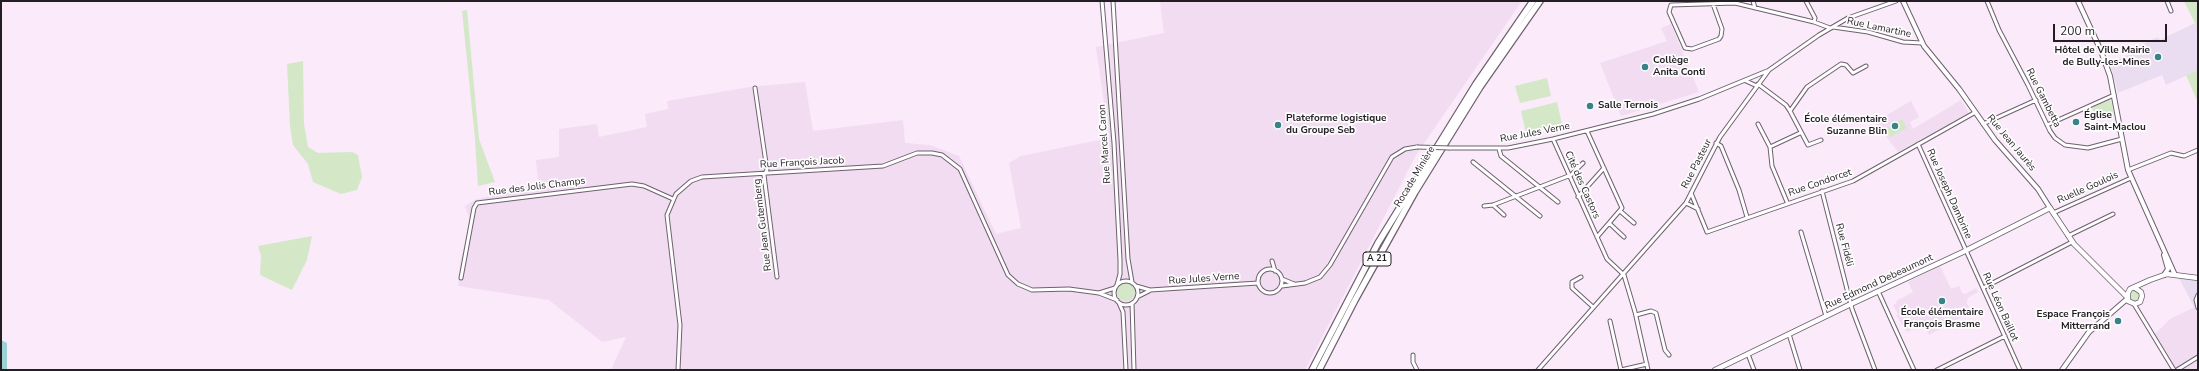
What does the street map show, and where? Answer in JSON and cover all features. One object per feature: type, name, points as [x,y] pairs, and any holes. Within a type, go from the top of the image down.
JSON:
[{"type":"highway","name":"Rocade Minière","points":[[1312,370],[1378,243],[1476,84],[1533,1]]},
{"type":"highway","name":"Rocade Minière","points":[[1319,370],[1355,300],[1415,192],[1480,87],[1540,1]]},
{"type":"main road","name":"Rue Jean Jaurès","points":[[2050,208],[2072,242],[2127,298]]},
{"type":"main road","name":"Rue Edmond Debeaumont","points":[[1714,370],[1850,304],[1966,251],[2050,208]]},
{"type":"main road","points":[[2150,280],[2143,286],[2140,302],[2133,304],[2127,298],[2128,291],[2150,280],[2164,275],[2198,278]]},
{"type":"main road","name":"Rue Jean Jaurès","points":[[2118,288],[2128,291]]},
{"type":"main road","points":[[2135,288],[2141,292]]},
{"type":"street","name":"Rue Marcel Caron","points":[[1102,1],[1106,27],[1119,237],[1120,274],[1116,286]]},
{"type":"street","name":"Rue Marcel Caron","points":[[1113,1],[1128,259],[1132,282]]},
{"type":"street","points":[[1753,1],[1755,8]]},
{"type":"street","points":[[1806,1],[1815,18],[1814,22]]},
{"type":"street","name":"Rue Pasteur","points":[[1538,370],[1622,273],[1686,203],[1716,143],[1769,70],[1832,28],[1863,12],[1896,1]]},
{"type":"street","name":"Rue Jean Jaurès","points":[[1903,1],[1922,43],[1959,89],[1982,124],[2038,189],[2050,208]]},
{"type":"street","name":"Rue Gambetta","points":[[1987,1],[1999,30],[2055,138],[2065,145],[2088,148],[2122,139]]},
{"type":"street","points":[[2078,1],[2101,51],[2114,95],[2128,170],[2175,275]]},
{"type":"street","points":[[2167,1],[2171,11]]},
{"type":"street","name":"Rue Lamartine","points":[[1714,4],[1722,29],[1719,39],[1689,49],[1683,46],[1670,12],[1671,5],[1735,3],[1814,22],[1832,28],[1868,32],[1902,42],[1922,43]]},
{"type":"street","points":[[1790,111],[1807,87],[1840,64],[1846,65],[1853,73],[1866,66]]},
{"type":"street","name":"Rue Jules Verne","points":[[1282,286],[1305,283],[1320,277],[1330,265],[1392,157],[1405,149],[1417,147],[1499,149],[1553,139],[1686,103],[1769,70]]},
{"type":"street","points":[[1752,77],[1758,84],[1786,105],[1800,133],[1808,145],[1821,140]]},
{"type":"street","points":[[1746,80],[1758,84]]},
{"type":"street","name":"Rue Jean Gutemberg","points":[[755,88],[766,172],[765,183],[777,277]]},
{"type":"street","points":[[2047,124],[2114,95]]},
{"type":"street","points":[[1982,124],[2036,100]]},
{"type":"street","name":"Rue Condorcet","points":[[1691,193],[1707,232],[1787,202],[1853,181],[1974,113]]},
{"type":"street","points":[[1758,124],[1770,147],[1772,166],[1787,202]]},
{"type":"street","points":[[1587,131],[1622,208],[1597,236]]},
{"type":"street","points":[[1770,147],[1800,133]]},
{"type":"street","name":"Cité des Castors","points":[[1553,139],[1568,176],[1608,262],[1622,273]]},
{"type":"street","points":[[1716,143],[1721,146],[1739,190],[1747,217]]},
{"type":"street","name":"Rue Joseph Dambrine","points":[[1918,144],[1966,251]]},
{"type":"street","points":[[1499,149],[1502,156],[1558,202]]},
{"type":"street","points":[[2128,170],[2171,153],[2184,156],[2198,150]]},
{"type":"street","name":"Rue François Jacob","points":[[678,370],[680,325],[667,215],[673,199],[690,181],[702,177],[766,172],[888,166],[917,154],[926,152],[942,155],[960,169],[1008,275],[1018,284],[1032,290],[1069,289],[1099,293]]},
{"type":"street","points":[[1473,162],[1540,216]]},
{"type":"street","points":[[1484,206],[1493,205],[1568,176],[1583,163]]},
{"type":"street","points":[[1578,197],[1604,168]]},
{"type":"street","name":"Ruelle Goulois","points":[[2053,213],[2131,178]]},
{"type":"street","name":"Rue des Jolis Champs","points":[[461,278],[474,208],[477,203],[632,184],[644,186],[673,199]]},
{"type":"street","name":"Rue Fidéli","points":[[1822,191],[1850,304],[1875,370]]},
{"type":"street","points":[[1686,203],[1698,209]]},
{"type":"street","points":[[1493,205],[1504,215]]},
{"type":"street","points":[[1620,210],[1634,223]]},
{"type":"street","points":[[2068,236],[2112,214]]},
{"type":"street","points":[[1608,223],[1624,237]]},
{"type":"street","points":[[1801,232],[1826,316]]},
{"type":"street","points":[[1983,288],[2072,242]]},
{"type":"street","name":"Rue Léon Baillot","points":[[1966,251],[2020,370]]},
{"type":"street","points":[[2163,251],[2168,269],[2164,275]]},
{"type":"street","points":[[1282,279],[1282,286],[1277,291],[1269,293],[1262,290],[1258,283],[1260,275],[1267,270],[1272,261],[1275,271],[1282,279],[1294,284]]},
{"type":"street","points":[[1267,270],[1275,271]]},
{"type":"street","points":[[1622,273],[1636,315],[1648,370]]},
{"type":"street","points":[[1581,277],[1572,282],[1572,288],[1593,307]]},
{"type":"street","points":[[1099,293],[1116,286],[1122,281],[1132,282],[1136,286],[1138,291],[1137,297],[1132,303],[1134,370]]},
{"type":"street","name":"Rue Jules Verne","points":[[1136,286],[1150,290],[1258,283]]},
{"type":"street","points":[[1116,286],[1114,294],[1123,312],[1126,370]]},
{"type":"street","name":"Rue Jules Verne","points":[[1137,297],[1150,290]]},
{"type":"street","points":[[1878,291],[1914,370]]},
{"type":"street","points":[[1099,293],[1127,304],[1132,303]]},
{"type":"street","points":[[2198,295],[2198,306]]},
{"type":"street","points":[[2062,370],[2089,332],[2119,307],[2127,298]]},
{"type":"street","points":[[2140,302],[2140,314]]},
{"type":"street","points":[[2119,307],[2133,304],[2175,370],[2198,357]]},
{"type":"street","points":[[1636,315],[1651,311],[1656,313],[1665,350],[1669,355]]},
{"type":"street","points":[[1610,321],[1621,370],[1647,364]]},
{"type":"street","points":[[1789,334],[1800,370]]},
{"type":"street","points":[[1937,370],[2005,336]]},
{"type":"street","points":[[1748,354],[1754,370]]},
{"type":"street","points":[[1413,355],[1413,362],[1417,370]]},
{"type":"shaded area","points":[[1160,1],[1522,1],[1416,155],[1305,370],[611,370],[626,337],[602,342],[549,300],[458,286],[460,263],[469,225],[469,218],[465,206],[475,200],[497,194],[539,189],[536,160],[559,157],[559,129],[597,124],[599,137],[647,127],[645,114],[668,109],[667,101],[750,87],[805,82],[813,131],[903,120],[905,143],[930,145],[959,156],[996,234],[1021,228],[1009,163],[1021,156],[1109,138],[1096,47],[1164,33]]},
{"type":"shaded area","points":[[2184,1],[2198,1],[2198,29]]},
{"type":"shaded area","points":[[467,10],[479,139],[495,182],[478,186],[475,139],[462,11]]},
{"type":"shaded area","points":[[2195,23],[2198,29],[2198,70],[2166,85],[2162,75],[2118,93],[2110,63],[2128,55],[2127,51],[2158,37],[2160,40]]},
{"type":"shaded area","name":"Collège Anita Conti","points":[[1671,24],[1699,92],[1621,116],[1600,63],[1667,41],[1661,28]]},
{"type":"shaded area","points":[[303,61],[304,124],[308,147],[318,153],[352,152],[358,155],[362,177],[357,190],[341,194],[313,182],[308,164],[293,145],[290,126],[287,64]]},
{"type":"shaded area","points":[[2198,70],[2198,103],[2186,75]]},
{"type":"shaded area","points":[[1547,78],[1551,96],[1520,103],[1515,86]]},
{"type":"shaded area","name":"École élémentaire Suzanne Blin","points":[[1961,100],[1969,113],[1898,152],[1875,122],[1911,101],[1919,117],[1910,122],[1913,129]]},
{"type":"shaded area","points":[[2109,100],[2111,101],[2114,116],[2092,121],[2093,107]]},
{"type":"shaded area","points":[[1557,102],[1562,124],[1526,133],[1521,111]]},
{"type":"shaded area","points":[[1902,119],[1907,128],[1890,137],[1885,129]]},
{"type":"shaded area","points":[[312,236],[307,260],[292,290],[260,275],[261,256],[258,246]]},
{"type":"shaded area","name":"École élémentaire François Brasme","points":[[1940,266],[1951,289],[1959,286],[1962,293],[1965,294],[1976,288],[1978,292],[1967,298],[1968,300],[1966,301],[1971,312],[1929,335],[1922,321],[1913,324],[1910,327],[1911,330],[1907,332],[1896,315],[1898,314],[1893,305],[1897,303],[1896,301],[1913,292],[1908,282]]},
{"type":"shaded area","points":[[2179,278],[2198,280],[2198,315],[2192,303]]},
{"type":"shaded area","points":[[1126,283],[1133,285],[1135,292],[1133,299],[1126,301],[1119,299],[1117,292],[1119,285]]},
{"type":"shaded area","points":[[2133,291],[2137,291],[2139,292],[2139,300],[2133,301],[2130,298],[2130,294]]},
{"type":"shaded area","points":[[2197,306],[2198,370],[2174,370],[2154,335],[2170,319]]},
{"type":"shaded area","points":[[1,340],[7,343],[7,370],[1,370]]},
{"type":"place","name":"Hôtel de Ville Mairie de Bully-les-Mines","points":[[2158,57]]},
{"type":"place","name":"Collège Anita Conti","points":[[1645,67]]},
{"type":"place","name":"Salle Ternois","points":[[1590,106]]},
{"type":"place","name":"Église Saint-Maclou","points":[[2076,122]]},
{"type":"place","name":"Plateforme logistique du Groupe Seb","points":[[1278,125]]},
{"type":"place","name":"École élémentaire Suzanne Blin","points":[[1895,126]]},
{"type":"place","name":"École élémentaire François Brasme","points":[[1942,301]]},
{"type":"place","name":"Espace François Mitterrand","points":[[2118,321]]}]
